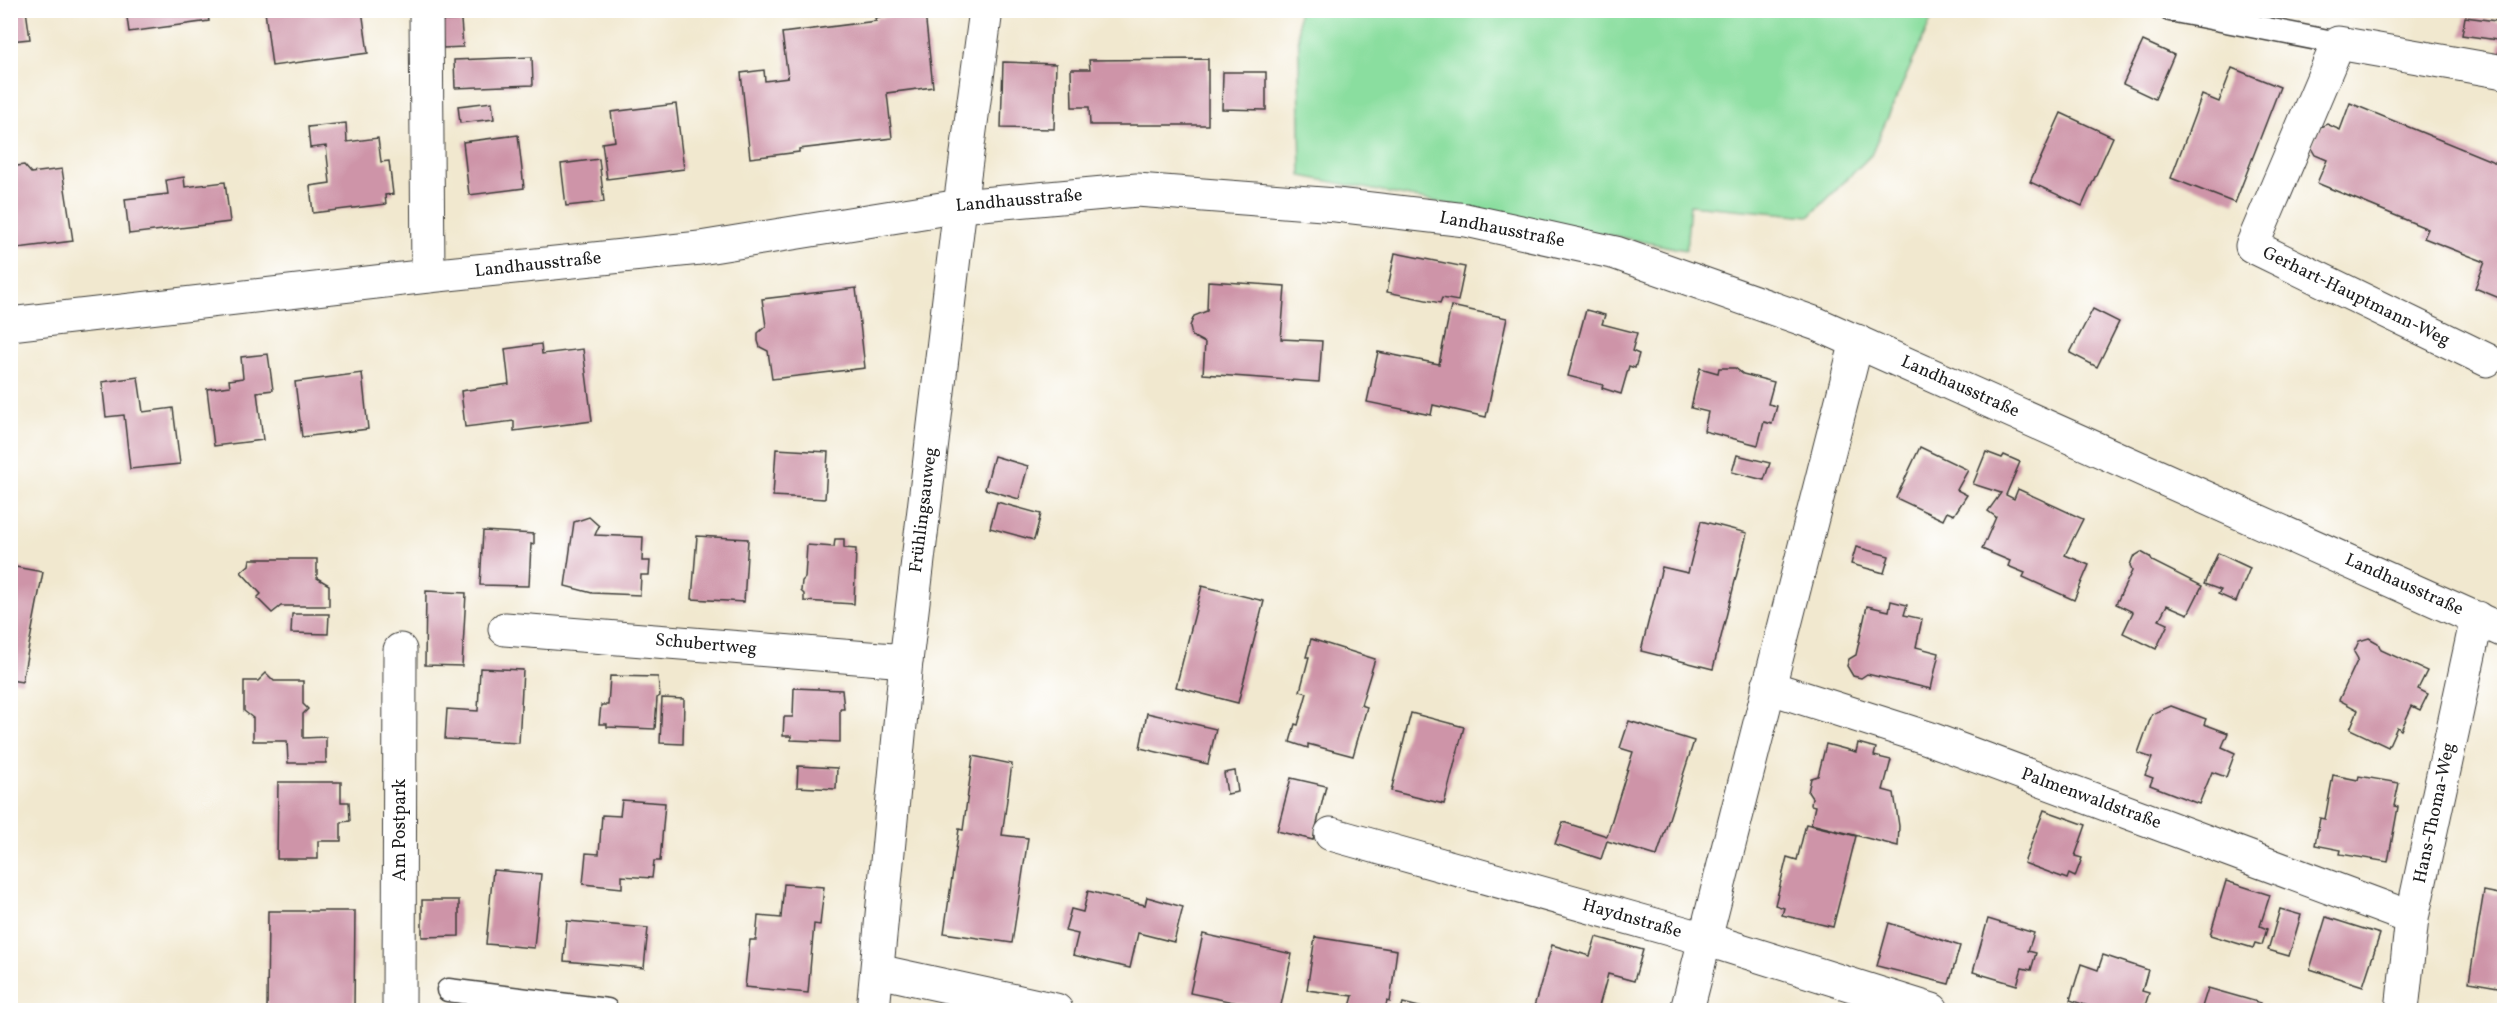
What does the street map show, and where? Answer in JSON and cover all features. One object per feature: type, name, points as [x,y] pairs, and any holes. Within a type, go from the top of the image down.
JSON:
[{"type":"street","points":[[426,10],[428,276]]},
{"type":"street","name":"Frühlingsauweg","points":[[873,1011],[906,661],[960,206],[986,10]]},
{"type":"street","points":[[2338,43],[2505,72]]},
{"type":"street","name":"Gerhart-Hauptmann-Weg","points":[[2338,43],[2252,246],[2487,360]]},
{"type":"street","name":"Landhausstraße","points":[[10,324],[428,276],[700,249],[960,206],[1137,190],[1336,205],[1466,220],[1616,253],[1817,324],[2491,624]]},
{"type":"street","points":[[1687,1011],[1857,341]]},
{"type":"street","name":"Hans-Thoma-Weg","points":[[2402,1011],[2412,918],[2491,624]]},
{"type":"street","name":"Schubertweg","points":[[506,628],[906,661]]},
{"type":"street","name":"Am Postpark","points":[[399,1011],[400,650]]},
{"type":"street","name":"Palmenwaldstraße","points":[[1768,687],[1928,738],[2412,918]]},
{"type":"street","name":"Haydnstraße","points":[[1330,834],[1705,939],[1932,1011]]},
{"type":"street","points":[[878,971],[1056,1011]]},
{"type":"lane","points":[[2170,10],[2338,43]]},
{"type":"lane","points":[[448,990],[607,1011]]},
{"type":"green space","points":[[1298,11],[1935,11],[1871,155],[1810,216],[1690,205],[1686,250],[1301,176]]},
{"type":"building","points":[[10,10],[26,10],[30,39],[10,41]]},
{"type":"building","points":[[126,10],[207,10],[209,21],[129,32]]},
{"type":"building","points":[[362,10],[368,53],[272,66],[265,11]]},
{"type":"building","points":[[925,13],[933,87],[887,93],[892,138],[799,149],[799,152],[750,158],[741,73],[764,70],[765,81],[788,78],[782,33],[876,21],[875,18]]},
{"type":"building","points":[[2465,17],[2504,22],[2504,41],[2462,35]]},
{"type":"building","points":[[461,20],[463,47],[443,48],[442,21]]},
{"type":"building","points":[[2143,41],[2174,55],[2155,99],[2123,84]]},
{"type":"building","points":[[2500,42],[2504,43],[2504,59],[2498,58]]},
{"type":"building","points":[[532,57],[533,85],[455,88],[454,60]]},
{"type":"building","points":[[1208,59],[1208,125],[1090,125],[1089,107],[1072,107],[1071,69],[1090,69],[1089,60]]},
{"type":"building","points":[[1003,62],[1056,64],[1054,129],[1001,128]]},
{"type":"building","points":[[2232,68],[2280,87],[2235,203],[2171,178],[2202,95],[2219,102]]},
{"type":"building","points":[[1223,72],[1266,72],[1266,110],[1222,109]]},
{"type":"building","points":[[492,102],[494,119],[460,123],[458,106]]},
{"type":"building","points":[[2350,103],[2504,166],[2504,300],[2475,288],[2485,262],[2424,238],[2428,229],[2317,183],[2327,160],[2315,155],[2311,148],[2320,127],[2327,124],[2340,130]]},
{"type":"building","points":[[676,104],[684,169],[607,179],[602,143],[615,141],[611,112]]},
{"type":"building","points":[[2061,113],[2113,137],[2082,206],[2030,182]]},
{"type":"building","points":[[346,123],[347,142],[378,138],[381,162],[389,161],[393,194],[385,195],[386,204],[313,213],[310,186],[330,183],[326,146],[310,148],[308,127]]},
{"type":"building","points":[[518,135],[524,188],[469,195],[463,142]]},
{"type":"building","points":[[599,159],[604,202],[566,206],[561,164]]},
{"type":"building","points":[[24,165],[31,173],[62,169],[73,241],[18,248],[12,206],[16,205],[10,191],[10,167]]},
{"type":"building","points":[[184,177],[185,187],[225,182],[230,222],[129,234],[125,199],[168,194],[166,180]]},
{"type":"building","points":[[1395,253],[1465,267],[1458,301],[1442,298],[1440,303],[1387,292]]},
{"type":"building","points":[[1208,281],[1285,286],[1281,339],[1322,341],[1319,382],[1203,374],[1205,343],[1192,336],[1190,326],[1194,316],[1207,311]]},
{"type":"building","points":[[856,288],[865,368],[772,379],[768,351],[760,347],[758,341],[758,333],[766,326],[762,299]]},
{"type":"building","points":[[1451,306],[1507,318],[1486,417],[1433,405],[1431,415],[1367,402],[1378,352],[1439,364]]},
{"type":"building","points":[[2093,309],[2119,322],[2097,367],[2070,353]]},
{"type":"building","points":[[1586,310],[1605,315],[1602,324],[1637,333],[1632,351],[1639,354],[1635,368],[1629,366],[1621,394],[1602,388],[1603,385],[1568,376]]},
{"type":"building","points":[[541,344],[542,354],[583,349],[592,421],[514,431],[514,421],[465,427],[461,391],[509,384],[505,349]]},
{"type":"building","points":[[268,354],[273,390],[257,392],[263,440],[214,446],[207,389],[230,386],[229,380],[243,378],[241,357]]},
{"type":"building","points":[[1700,368],[1718,373],[1719,368],[1735,368],[1743,374],[1774,382],[1768,404],[1777,406],[1772,424],[1764,422],[1758,445],[1704,431],[1708,412],[1691,408]]},
{"type":"building","points":[[362,373],[368,429],[302,437],[295,382]]},
{"type":"building","points":[[138,377],[143,412],[173,408],[180,464],[130,469],[124,415],[106,417],[102,382]]},
{"type":"building","points":[[1920,447],[1968,470],[1957,490],[1967,495],[1954,515],[1947,512],[1943,520],[1896,498]]},
{"type":"building","points":[[776,449],[828,452],[825,499],[773,496]]},
{"type":"building","points":[[1986,452],[2002,458],[2004,455],[2020,462],[2006,495],[2014,499],[2018,489],[2083,519],[2065,555],[2089,565],[2074,600],[2023,577],[2025,573],[2008,566],[2010,561],[1982,549],[1996,517],[1988,511],[2001,493],[1973,484]]},
{"type":"building","points":[[1737,455],[1770,463],[1764,480],[1732,472]]},
{"type":"building","points":[[994,456],[1028,466],[1019,499],[985,489]]},
{"type":"building","points":[[997,502],[1041,514],[1034,540],[990,528]]},
{"type":"building","points":[[589,517],[599,526],[595,535],[643,537],[642,561],[650,561],[649,575],[641,575],[640,595],[592,593],[565,586],[574,522]]},
{"type":"building","points":[[1701,521],[1747,533],[1713,669],[1641,651],[1662,567],[1688,573]]},
{"type":"building","points":[[483,531],[534,534],[534,545],[531,544],[529,586],[480,585]]},
{"type":"building","points":[[697,536],[748,539],[744,602],[692,599]]},
{"type":"building","points":[[835,539],[844,539],[844,548],[856,549],[854,604],[804,601],[804,594],[801,591],[802,581],[805,578],[807,545],[834,547]]},
{"type":"building","points":[[1856,547],[1889,556],[1884,573],[1851,564]]},
{"type":"building","points":[[2141,552],[2150,557],[2152,561],[2202,586],[2188,614],[2167,605],[2159,620],[2168,624],[2156,649],[2123,633],[2133,612],[2116,604],[2132,571],[2130,565],[2133,557]]},
{"type":"building","points":[[2218,553],[2250,568],[2236,602],[2218,594],[2221,590],[2204,584]]},
{"type":"building","points":[[250,559],[317,559],[317,578],[329,585],[329,606],[281,606],[272,613],[257,598],[261,594],[241,572],[249,565]]},
{"type":"building","points":[[10,566],[43,572],[22,682],[10,680]]},
{"type":"building","points":[[1202,586],[1264,601],[1238,703],[1176,687]]},
{"type":"building","points":[[426,591],[466,593],[462,666],[425,665]]},
{"type":"building","points":[[1891,601],[1907,605],[1904,615],[1922,619],[1916,647],[1939,653],[1931,689],[1867,674],[1861,678],[1853,676],[1847,666],[1849,659],[1856,655],[1867,606],[1889,611]]},
{"type":"building","points":[[292,614],[329,614],[328,634],[291,633]]},
{"type":"building","points":[[2369,638],[2378,643],[2381,650],[2427,671],[2418,689],[2428,694],[2420,710],[2412,706],[2401,730],[2397,727],[2388,747],[2350,729],[2358,710],[2339,700],[2358,659],[2354,652],[2359,641]]},
{"type":"building","points":[[1311,639],[1375,659],[1361,705],[1367,707],[1353,756],[1308,744],[1308,748],[1290,742],[1295,724],[1298,725],[1307,693],[1300,691]]},
{"type":"building","points":[[480,668],[523,670],[519,743],[445,739],[447,709],[478,711]]},
{"type":"building","points":[[266,673],[274,681],[303,681],[303,704],[308,709],[303,714],[303,738],[326,737],[326,763],[288,763],[287,741],[253,741],[253,718],[244,711],[244,681],[258,681]]},
{"type":"building","points":[[610,676],[658,677],[660,696],[657,698],[655,729],[607,727],[607,724],[599,724],[601,705],[608,705]]},
{"type":"building","points":[[794,688],[842,690],[844,709],[840,709],[840,742],[791,740],[791,736],[783,736],[784,717],[793,717]]},
{"type":"building","points":[[662,698],[684,699],[683,744],[660,743]]},
{"type":"building","points":[[2171,706],[2206,719],[2204,724],[2228,733],[2222,747],[2235,753],[2226,777],[2212,772],[2199,804],[2150,785],[2153,778],[2145,775],[2152,758],[2138,753],[2152,714]]},
{"type":"building","points":[[1147,713],[1216,729],[1208,764],[1140,748]]},
{"type":"building","points":[[1411,713],[1464,727],[1444,804],[1391,791]]},
{"type":"building","points":[[1629,721],[1694,741],[1657,856],[1607,841],[1601,859],[1555,844],[1563,822],[1607,836],[1633,752],[1620,748]]},
{"type":"building","points":[[1858,743],[1876,748],[1874,756],[1891,760],[1883,790],[1894,793],[1899,826],[1898,846],[1811,824],[1815,806],[1811,805],[1812,798],[1808,792],[1811,778],[1818,776],[1826,744],[1856,752]]},
{"type":"building","points":[[973,756],[1012,764],[1002,835],[1028,838],[1012,943],[944,933],[959,829],[963,830]]},
{"type":"building","points":[[798,766],[837,768],[836,789],[797,787]]},
{"type":"building","points":[[1235,771],[1238,792],[1227,794],[1224,773]]},
{"type":"building","points":[[2333,775],[2358,780],[2359,776],[2399,783],[2394,806],[2398,807],[2388,862],[2340,854],[2341,850],[2315,845],[2320,818],[2325,819]]},
{"type":"building","points":[[1291,778],[1326,786],[1313,840],[1277,831]]},
{"type":"building","points":[[278,782],[341,782],[341,802],[349,802],[350,821],[341,822],[341,841],[318,841],[318,859],[277,859]]},
{"type":"building","points":[[622,800],[665,803],[660,861],[654,861],[652,878],[622,876],[622,888],[583,884],[586,853],[599,854],[602,815],[620,816]]},
{"type":"building","points":[[2044,810],[2086,825],[2075,856],[2082,858],[2075,877],[2069,874],[2067,879],[2024,863]]},
{"type":"building","points":[[1806,824],[1856,836],[1833,927],[1782,915],[1784,908],[1775,905],[1787,857],[1797,860]]},
{"type":"building","points":[[493,870],[541,874],[534,948],[486,944]]},
{"type":"building","points":[[2226,881],[2270,895],[2260,926],[2267,929],[2262,945],[2255,943],[2253,948],[2210,935]]},
{"type":"building","points":[[784,884],[824,887],[820,925],[814,924],[808,993],[745,987],[750,940],[756,940],[758,916],[781,918]]},
{"type":"building","points":[[1088,891],[1145,905],[1147,897],[1183,907],[1174,942],[1138,933],[1130,968],[1073,955],[1078,934],[1065,931],[1071,909],[1083,912]]},
{"type":"building","points":[[2484,891],[2504,895],[2504,988],[2469,982]]},
{"type":"building","points":[[422,900],[459,900],[459,936],[422,937]]},
{"type":"building","points":[[2280,909],[2301,915],[2289,956],[2268,950]]},
{"type":"building","points":[[268,911],[355,911],[354,1010],[267,1010]]},
{"type":"building","points":[[2326,917],[2380,934],[2363,986],[2310,969]]},
{"type":"building","points":[[1988,919],[2034,933],[2028,951],[2036,953],[2031,970],[2022,968],[2017,985],[1973,972]]},
{"type":"building","points":[[567,921],[648,928],[644,968],[564,961]]},
{"type":"building","points":[[1889,923],[1960,946],[1949,984],[1877,966]]},
{"type":"building","points":[[1203,934],[1292,954],[1280,1010],[1190,993]]},
{"type":"building","points":[[1315,937],[1397,950],[1390,1002],[1387,1001],[1385,1010],[1349,1010],[1353,996],[1307,990]]},
{"type":"building","points":[[1596,937],[1643,950],[1634,981],[1608,974],[1598,1010],[1533,1010],[1552,945],[1590,956]]},
{"type":"building","points":[[2103,955],[2148,970],[2142,991],[2149,993],[2144,1009],[2136,1007],[2135,1010],[2100,1010],[2070,1000],[2081,964],[2098,970]]},
{"type":"building","points":[[2208,988],[2261,1003],[2259,1010],[2201,1010]]},
{"type":"building","points":[[1403,1003],[1423,1008],[1422,1010],[1401,1010]]}]
